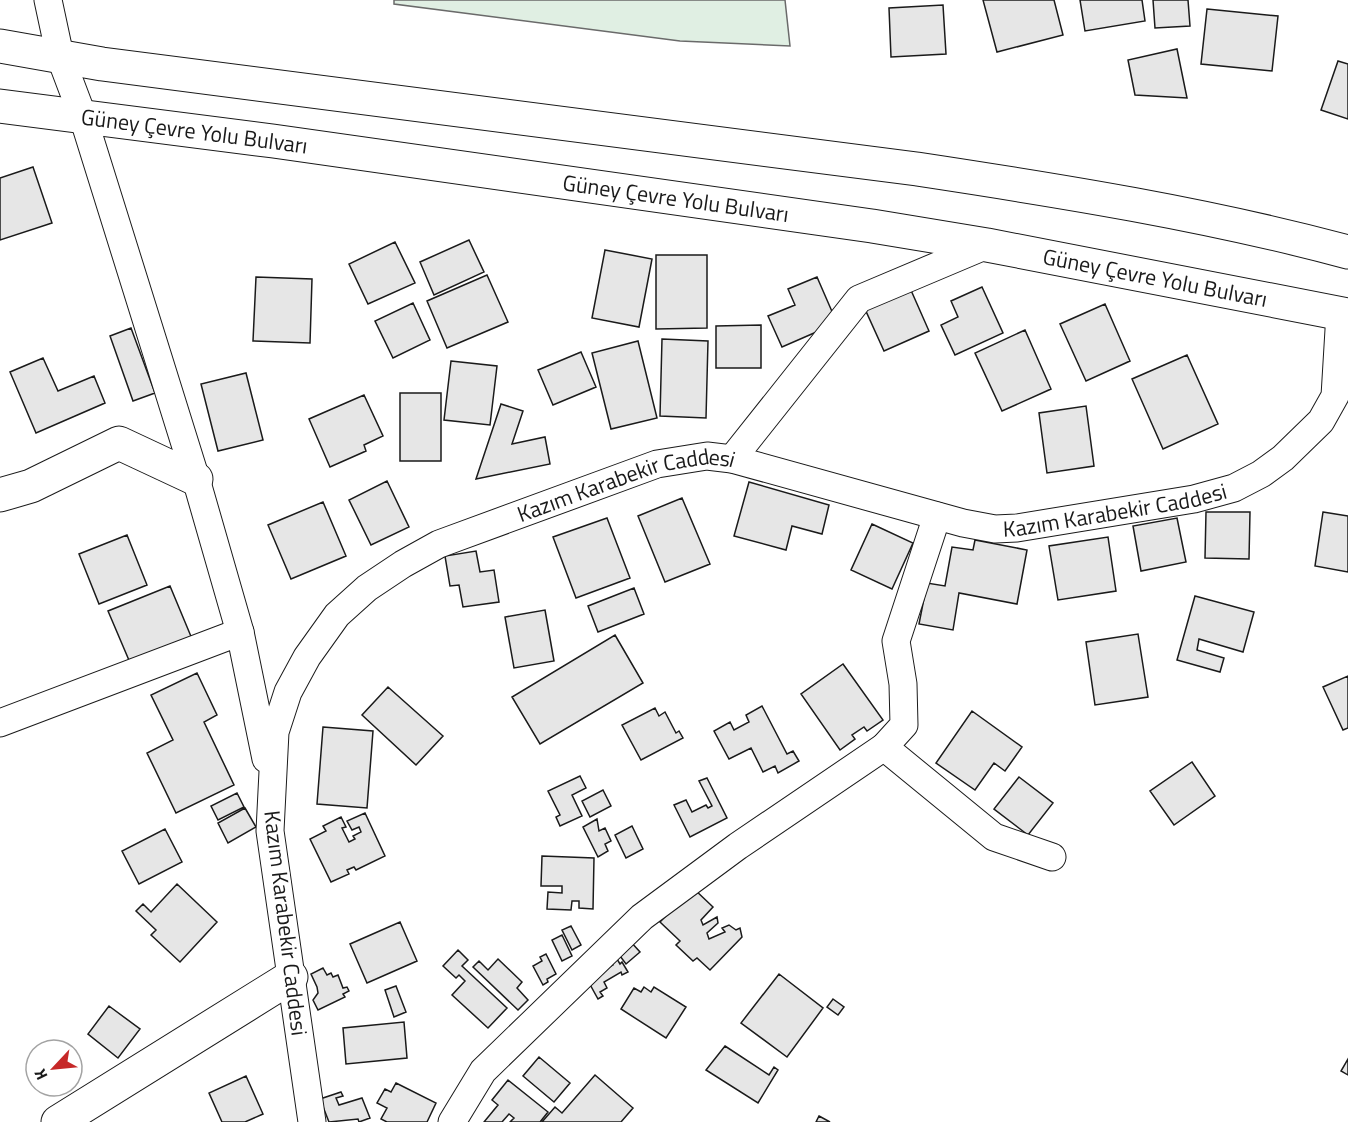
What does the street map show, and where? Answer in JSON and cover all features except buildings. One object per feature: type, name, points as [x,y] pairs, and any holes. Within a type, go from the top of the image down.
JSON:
[{"type":"main road","points":[[0,46],[60,56],[964,176],[1252,226],[1348,252]]},
{"type":"main road","name":"Güney Çevre Yolu Bulvarı","points":[[0,106],[849,222],[987,245],[1345,315]]},
{"type":"main road","points":[[0,495],[31,486],[119,443],[196,479]]},
{"type":"main road","points":[[58,1122],[291,977]]},
{"type":"street","points":[[48,0],[60,56],[83,117],[196,479],[240,632],[271,781]]},
{"type":"street","points":[[732,459],[859,299],[987,245]]},
{"type":"street","name":"Kazım Karabekir Caddesi","points":[[312,1122],[270,831],[275,732],[288,692],[307,657],[337,615],[367,588],[439,544],[657,464],[707,456],[732,459],[937,516],[995,529],[1017,528],[1194,499],[1234,488],[1283,458],[1321,421],[1335,396],[1345,315]]},
{"type":"street","points":[[452,1122],[483,1071],[642,917],[738,846],[884,747],[903,725],[903,684],[896,641],[937,516]]},
{"type":"street","points":[[0,723],[240,632]]},
{"type":"street","points":[[884,747],[994,837],[1052,857]]},
{"type":"green space","points":[[394,0],[785,0],[790,46],[680,41],[394,4]]}]
